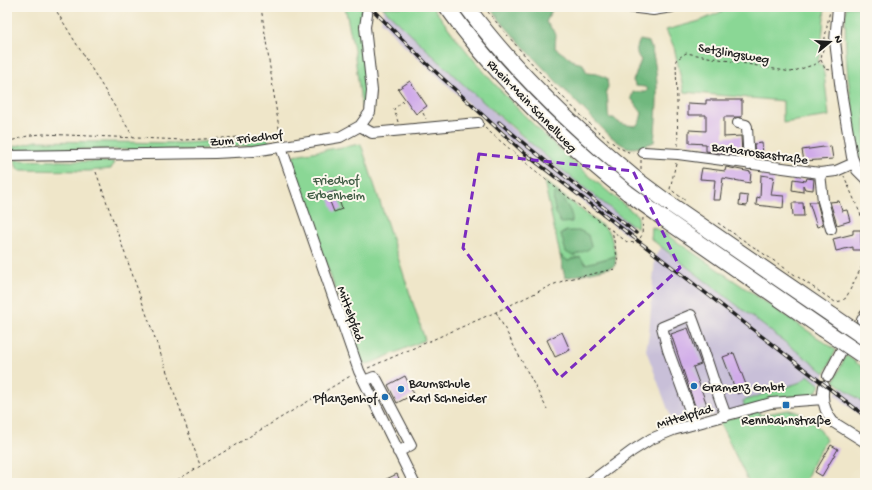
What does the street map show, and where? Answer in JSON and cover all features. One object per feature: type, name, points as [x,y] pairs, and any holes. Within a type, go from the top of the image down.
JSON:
[{"type":"highway","name":"Rhein-Main-Schnellweg","points":[[447,7],[498,71],[577,151],[628,193],[864,357]]},
{"type":"highway","name":"Rhein-Main-Schnellweg","points":[[467,7],[508,58],[548,101],[587,138],[636,179],[667,202],[865,338]]},
{"type":"street","points":[[368,7],[366,33],[372,102],[370,112],[360,126],[372,133],[478,123]]},
{"type":"street","points":[[632,8],[653,10],[672,7]]},
{"type":"street","points":[[838,8],[835,41],[837,69],[854,163],[857,170],[865,178]]},
{"type":"street","points":[[738,123],[746,125],[747,127],[749,164]]},
{"type":"street","name":"Zum Friedhof","points":[[7,156],[188,154],[254,151],[334,138],[351,132],[360,126]]},
{"type":"street","name":"Mittelpfad","points":[[281,147],[362,376],[414,483]]},
{"type":"street","name":"Barbarossastraße","points":[[650,152],[678,154],[820,173],[842,169],[854,163]]},
{"type":"street","points":[[820,173],[823,201],[831,229]]},
{"type":"street","points":[[695,424],[668,350],[662,327],[691,315],[706,355],[709,372],[726,416]]},
{"type":"street","points":[[828,376],[841,351]]},
{"type":"street","points":[[362,376],[374,377],[377,380],[411,445],[398,452]]},
{"type":"street","points":[[824,386],[823,399],[827,413],[833,422],[865,442]]},
{"type":"street","name":"Mittelpfad","points":[[589,483],[632,451],[651,439],[695,424],[771,403],[823,399]]},
{"type":"path","points":[[54,7],[135,138]]},
{"type":"path","points":[[7,142],[31,135],[43,134],[184,140],[280,135],[262,7]]},
{"type":"path","points":[[484,7],[526,58],[570,103],[616,146],[630,153],[650,152]]},
{"type":"path","points":[[830,70],[825,69],[821,60],[828,11],[838,8]]},
{"type":"path","name":"Setzlingsweg","points":[[678,154],[676,60],[686,53],[791,72],[816,64],[821,60]]},
{"type":"path","points":[[400,130],[394,109],[403,100]]},
{"type":"path","points":[[478,123],[551,184],[627,242],[637,243],[642,235],[644,222]]},
{"type":"path","points":[[678,154],[670,189],[687,202]]},
{"type":"path","points":[[716,222],[835,302],[841,301],[846,298],[864,260],[862,220],[842,169]]},
{"type":"path","points":[[96,172],[200,466]]},
{"type":"path","points":[[172,483],[362,376],[552,285],[574,277],[615,269],[618,262],[612,230]]},
{"type":"path","points":[[496,312],[547,409]]},
{"type":"highlighted area","points":[[479,154],[633,171],[680,268],[560,378],[463,248]]},
{"type":"shaded area","points":[[384,9],[466,87],[514,130],[631,225],[628,236],[596,212],[506,138],[405,47],[381,21]]},
{"type":"shaded area","points":[[662,247],[825,373],[820,385],[808,375],[801,382],[744,401],[745,408],[674,426],[646,350],[649,334],[655,256]]},
{"type":"shaded area","points":[[841,386],[865,404],[865,419],[835,395]]},
{"type":"green space","points":[[345,7],[363,7],[360,23],[367,93],[366,103],[362,110],[354,50]]},
{"type":"green space","points":[[382,7],[433,7],[479,66],[528,119],[581,169],[638,216],[637,228],[633,224],[631,225],[555,164],[466,87]]},
{"type":"green space","points":[[489,7],[559,7],[552,10],[546,22],[556,34],[555,48],[575,62],[583,64],[587,73],[597,74],[607,78],[608,87],[606,91],[609,118],[614,118],[618,122],[624,124],[636,126],[640,121],[642,113],[631,98],[633,92],[646,92],[648,89],[645,87],[636,86],[633,81],[641,60],[637,53],[640,40],[649,42],[653,54],[657,79],[657,105],[654,142],[640,147],[630,148],[616,141],[536,60]]},
{"type":"green space","points":[[732,7],[825,7],[821,51],[818,60],[819,65],[823,65],[829,116],[783,123],[783,101],[684,92],[674,47],[666,30],[700,21]]},
{"type":"green space","points":[[846,7],[865,7],[865,156],[859,159],[855,156],[847,113],[853,111],[846,59]]},
{"type":"green space","points":[[268,138],[270,144],[188,150],[35,149],[10,151],[12,147],[36,141],[183,143]]},
{"type":"green space","name":"Friedhof Erbenheim","points":[[361,144],[425,340],[371,363],[364,364],[361,361],[290,163],[294,155]]},
{"type":"green space","points":[[14,160],[114,162],[111,169],[89,171],[18,170]]},
{"type":"green space","points":[[544,181],[610,233],[616,256],[586,264],[577,257],[568,261],[560,255]]},
{"type":"green space","points":[[556,193],[562,198],[567,206],[571,214],[572,222],[561,223],[559,220],[554,201],[554,194]]},
{"type":"green space","points":[[652,227],[667,235],[836,350],[825,373],[651,239]]},
{"type":"green space","points":[[566,231],[581,231],[588,235],[591,246],[589,249],[573,256],[566,252],[561,234]]},
{"type":"green space","points":[[560,255],[568,261],[580,257],[586,264],[616,256],[615,265],[613,267],[565,278]]},
{"type":"green space","points":[[846,355],[865,369],[865,404],[834,381]]},
{"type":"green space","points":[[808,375],[820,385],[816,392],[809,396],[784,397],[745,408],[743,401],[801,382]]},
{"type":"green space","points":[[789,410],[802,414],[812,420],[820,429],[826,440],[813,462],[805,483],[749,483],[719,421],[759,411],[760,415]]},
{"type":"building","points":[[410,81],[427,106],[416,114],[398,89]]},
{"type":"building","points":[[706,100],[742,100],[742,117],[724,117],[724,137],[741,136],[742,154],[706,151],[706,144],[689,143],[689,130],[706,131],[706,115],[688,115],[688,103],[706,104]]},
{"type":"building","points":[[762,143],[763,155],[755,156],[754,144]]},
{"type":"building","points":[[831,146],[833,159],[804,161],[802,150]]},
{"type":"building","points":[[726,167],[751,172],[750,183],[723,178],[720,200],[713,200],[715,180],[700,179],[702,168],[725,171]]},
{"type":"building","points":[[761,175],[774,177],[771,195],[784,196],[783,208],[756,205],[757,197],[760,198]]},
{"type":"building","points":[[807,178],[814,179],[813,190],[805,189],[803,185],[803,192],[792,190],[793,179],[806,181]]},
{"type":"building","points":[[336,191],[342,209],[334,212],[327,194]]},
{"type":"building","points":[[740,195],[748,196],[747,206],[739,205]]},
{"type":"building","points":[[839,201],[842,211],[847,210],[850,221],[837,225],[830,202]]},
{"type":"building","points":[[809,202],[817,202],[823,225],[817,227]]},
{"type":"building","points":[[792,203],[803,203],[804,216],[793,216]]},
{"type":"building","points":[[853,230],[861,230],[861,250],[853,250],[853,247],[836,251],[833,239],[853,234]]},
{"type":"building","name":"Gramenz GmbH","points":[[688,328],[701,364],[693,367],[707,405],[696,409],[671,334]]},
{"type":"building","points":[[562,332],[570,350],[555,357],[547,340]]},
{"type":"building","points":[[734,353],[748,390],[737,394],[723,357]]},
{"type":"building","name":"Baumschule Karl Schneider","points":[[405,376],[414,394],[397,403],[388,385]]},
{"type":"building","points":[[831,445],[838,449],[822,476],[815,472]]},
{"type":"building","points":[[397,474],[401,483],[378,483]]},
{"type":"railway","points":[[370,7],[426,63],[523,152],[865,416]]},
{"type":"railway","points":[[499,122],[636,233]]},
{"type":"place","name":"Gramenz GmbH","points":[[694,386]]},
{"type":"place","name":"Baumschule Karl Schneider","points":[[401,389]]},
{"type":"place","name":"Pflanzenhof","points":[[385,397]]},
{"type":"place","name":"Rennbahnstraße","points":[[786,405]]}]
